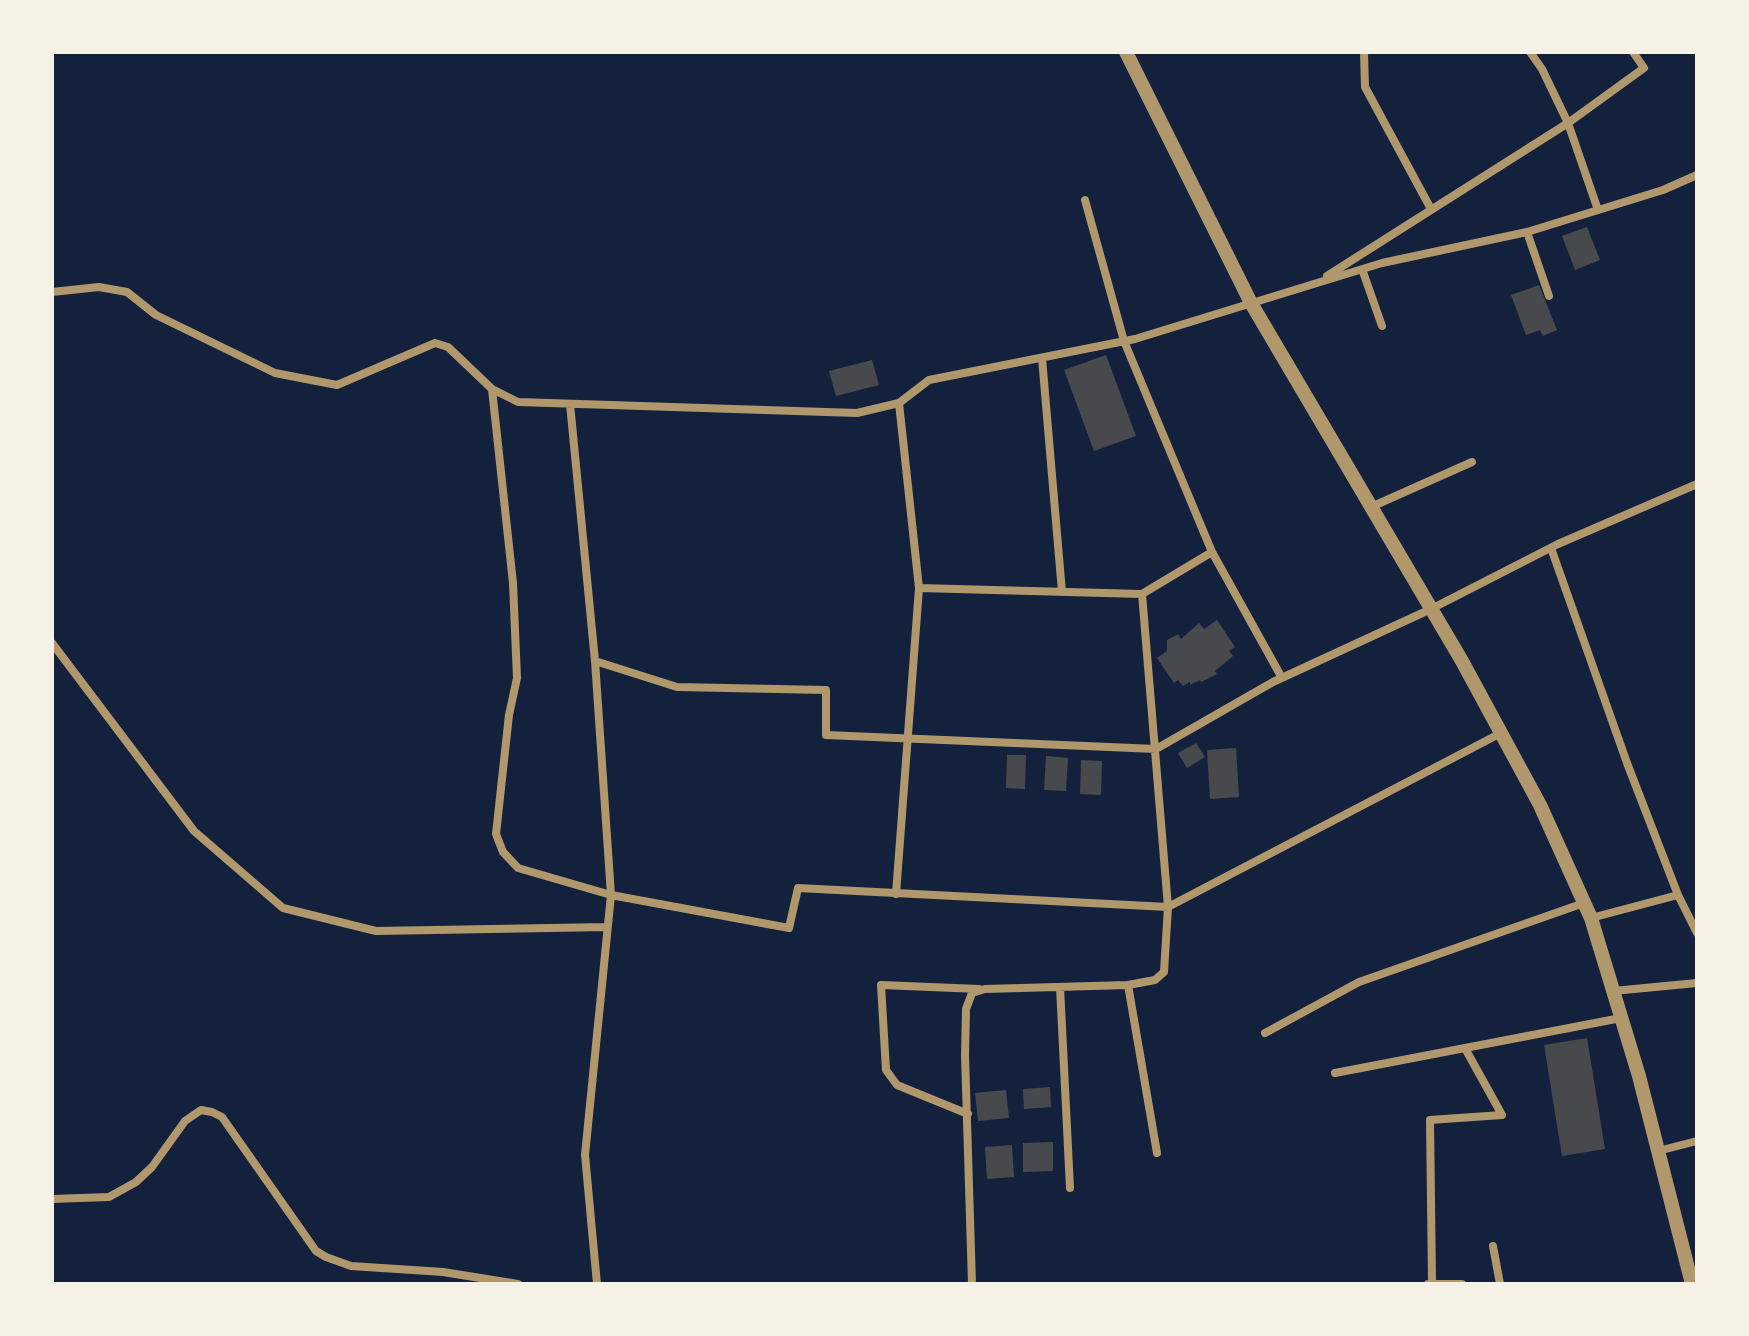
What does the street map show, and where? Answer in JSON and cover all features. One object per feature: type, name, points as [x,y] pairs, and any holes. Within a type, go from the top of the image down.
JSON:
[{"type":"street","points":[[1126,52],[1251,303],[1431,609],[1540,805],[1591,918],[1658,1151],[1692,1284]]},
{"type":"street","points":[[1364,52],[1365,87],[1431,209]]},
{"type":"street","points":[[1530,52],[1542,69],[1568,123],[1598,210]]},
{"type":"street","points":[[1317,282],[1568,123],[1644,68],[1633,52]]},
{"type":"street","points":[[52,292],[99,287],[127,292],[156,315],[275,373],[337,385],[435,343],[448,347],[492,389],[518,402],[615,402],[857,413],[899,403],[929,380],[1124,341],[1362,269],[1527,232],[1663,190],[1697,175]]},
{"type":"street","points":[[1085,200],[1124,341],[1212,552],[1282,678]]},
{"type":"street","points":[[1527,232],[1549,296]]},
{"type":"street","points":[[1362,269],[1382,326]]},
{"type":"street","points":[[1042,358],[1062,592]]},
{"type":"street","points":[[492,389],[513,583],[517,678],[509,715],[496,834],[503,852],[518,868],[611,895],[789,928],[798,888],[1168,907],[1501,733]]},
{"type":"street","points":[[896,894],[919,588],[899,403]]},
{"type":"street","points":[[570,404],[595,661],[611,895],[585,1155],[597,1284]]},
{"type":"street","points":[[1371,507],[1472,462]]},
{"type":"street","points":[[595,661],[677,687],[826,690],[826,735],[1156,749],[1282,678],[1431,609],[1551,548],[1697,484]]},
{"type":"street","points":[[1551,548],[1627,763],[1678,895],[1697,933]]},
{"type":"street","points":[[919,588],[1142,594],[1212,552]]},
{"type":"street","points":[[968,1114],[897,1085],[886,1070],[881,985],[985,989],[1128,985],[1155,980],[1164,972],[1168,907],[1142,594]]},
{"type":"street","points":[[52,643],[194,831],[283,908],[376,931],[607,927]]},
{"type":"street","points":[[1591,918],[1678,895]]},
{"type":"street","points":[[1265,1033],[1359,982],[1584,903]]},
{"type":"street","points":[[1613,991],[1697,983]]},
{"type":"street","points":[[1128,985],[1157,1153]]},
{"type":"street","points":[[1060,987],[1070,1188]]},
{"type":"street","points":[[972,1284],[966,1009],[972,993],[985,989]]},
{"type":"street","points":[[1335,1073],[1621,1018]]},
{"type":"street","points":[[1462,1284],[1430,1283],[1430,1120],[1502,1115],[1466,1050]]},
{"type":"street","points":[[52,1199],[109,1197],[136,1182],[152,1167],[185,1121],[201,1110],[212,1112],[222,1117],[316,1251],[351,1266],[443,1272],[518,1284]]},
{"type":"street","points":[[1658,1151],[1697,1141]]},
{"type":"street","points":[[1493,1246],[1500,1284]]},
{"type":"street","points":[[442,1284],[443,1272]]},
{"type":"building","points":[[1587,227],[1600,260],[1575,270],[1562,236]]},
{"type":"building","points":[[1539,285],[1557,330],[1543,336],[1540,330],[1526,335],[1511,295]]},
{"type":"building","points":[[1106,355],[1136,436],[1094,451],[1064,370]]},
{"type":"building","points":[[872,360],[879,385],[836,396],[829,371]]},
{"type":"building","points":[[1217,620],[1235,647],[1229,651],[1233,656],[1215,671],[1217,674],[1201,682],[1183,686],[1178,680],[1174,683],[1157,658],[1167,651],[1167,640],[1178,634],[1181,639],[1199,623],[1204,629]]},
{"type":"building","points":[[1196,743],[1205,757],[1187,768],[1178,753]]},
{"type":"building","points":[[1236,748],[1239,797],[1210,799],[1207,750]]},
{"type":"building","points":[[1007,755],[1026,755],[1025,789],[1006,788]]},
{"type":"building","points":[[1046,756],[1068,758],[1066,791],[1044,790]]},
{"type":"building","points":[[1081,760],[1102,761],[1101,795],[1080,794]]},
{"type":"building","points":[[1587,1038],[1605,1149],[1562,1156],[1544,1045]]},
{"type":"building","points":[[1050,1087],[1051,1107],[1024,1109],[1023,1089]]},
{"type":"building","points":[[1006,1090],[1009,1118],[978,1121],[975,1093]]},
{"type":"building","points":[[1053,1142],[1053,1171],[1023,1172],[1023,1143]]},
{"type":"building","points":[[1012,1145],[1014,1177],[987,1179],[985,1147]]}]
